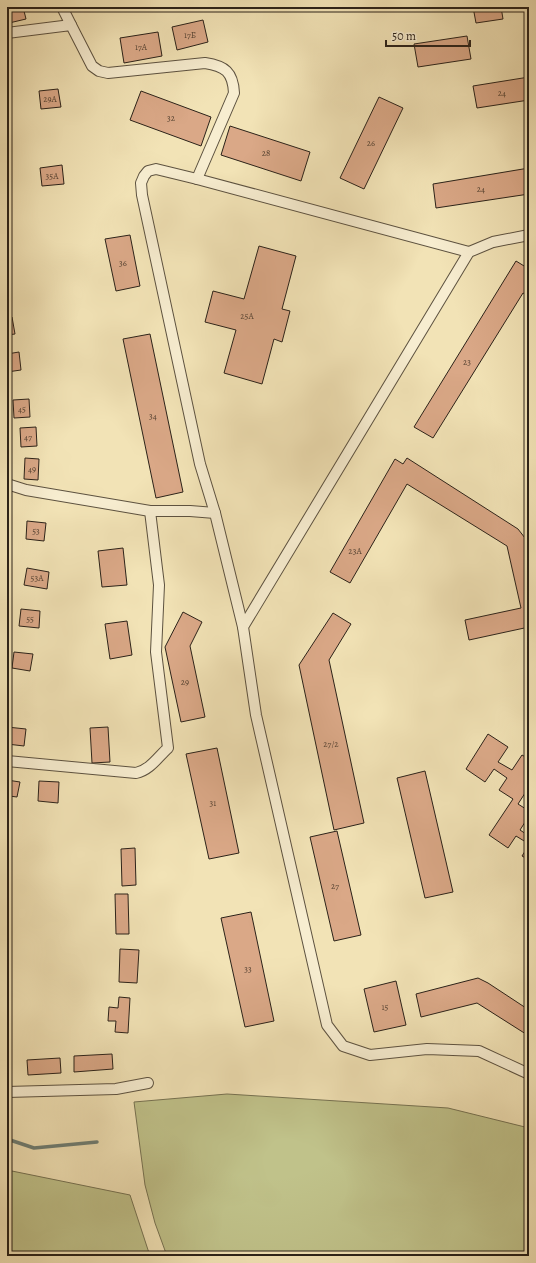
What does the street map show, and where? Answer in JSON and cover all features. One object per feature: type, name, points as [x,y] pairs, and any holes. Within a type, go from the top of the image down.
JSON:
[{"type":"street","points":[[62,7],[92,66],[99,71],[108,73],[205,62],[217,64],[227,70],[234,81],[234,93],[197,179]]},
{"type":"street","points":[[7,33],[71,25]]},
{"type":"street","points":[[469,252],[156,169],[148,171],[141,183],[142,195],[200,464],[215,513],[243,627],[256,715],[327,1024],[343,1046],[370,1055],[427,1049],[479,1051],[529,1074]]},
{"type":"street","points":[[243,627],[469,252],[493,242],[529,235]]},
{"type":"street","points":[[7,484],[26,490],[150,511],[190,511],[215,513]]},
{"type":"street","points":[[7,760],[136,773],[142,772],[150,766],[168,748],[156,652],[159,585],[150,511]]},
{"type":"street","points":[[7,1092],[116,1088],[148,1083]]},
{"type":"green space","points":[[227,1094],[448,1108],[529,1128],[529,1256],[167,1256],[155,1223],[145,1185],[134,1102]]},
{"type":"green space","points":[[7,1170],[130,1195],[150,1256],[7,1256]]},
{"type":"building","points":[[7,7],[23,7],[26,19],[9,23]]},
{"type":"building","points":[[473,7],[501,7],[503,19],[476,23]]},
{"type":"building","points":[[203,20],[208,42],[177,50],[172,27]]},
{"type":"building","points":[[158,32],[162,56],[124,63],[120,38]]},
{"type":"building","points":[[467,36],[471,59],[418,67],[414,44]]},
{"type":"building","points":[[529,77],[529,100],[477,108],[473,86]]},
{"type":"building","points":[[58,89],[61,107],[41,109],[39,91]]},
{"type":"building","points":[[141,91],[211,117],[201,146],[130,120]]},
{"type":"building","points":[[379,97],[403,108],[364,189],[340,178]]},
{"type":"building","points":[[230,126],[310,152],[301,181],[221,155]]},
{"type":"building","points":[[62,165],[64,184],[42,186],[40,168]]},
{"type":"building","points":[[529,168],[529,194],[436,208],[433,184]]},
{"type":"building","points":[[130,235],[140,286],[116,291],[105,239]]},
{"type":"building","points":[[259,246],[296,256],[282,309],[290,311],[282,342],[274,339],[262,384],[224,373],[236,330],[205,322],[213,291],[244,299]]},
{"type":"building","points":[[516,261],[529,269],[529,296],[523,293],[433,438],[414,427]]},
{"type":"building","points":[[12,317],[15,334],[7,335],[7,318]]},
{"type":"building","points":[[150,334],[183,492],[156,498],[123,339]]},
{"type":"building","points":[[19,352],[21,370],[7,372],[7,354]]},
{"type":"building","points":[[29,399],[30,417],[14,418],[13,400]]},
{"type":"building","points":[[36,427],[37,446],[21,447],[20,428]]},
{"type":"building","points":[[25,458],[39,459],[38,480],[24,479]]},
{"type":"building","points":[[407,458],[518,529],[525,538],[529,556],[529,627],[469,640],[465,620],[521,608],[507,546],[407,484],[350,583],[330,572],[395,459],[403,464]]},
{"type":"building","points":[[27,521],[46,523],[44,541],[26,539]]},
{"type":"building","points":[[123,548],[127,585],[102,587],[98,551]]},
{"type":"building","points":[[27,568],[49,572],[47,589],[24,585]]},
{"type":"building","points":[[21,609],[40,611],[39,628],[19,626]]},
{"type":"building","points":[[183,612],[202,622],[190,646],[205,717],[181,722],[165,647]]},
{"type":"building","points":[[333,613],[351,624],[329,660],[364,823],[334,830],[299,665]]},
{"type":"building","points":[[127,621],[132,655],[110,659],[105,624]]},
{"type":"building","points":[[14,652],[33,654],[30,671],[12,668]]},
{"type":"building","points":[[7,727],[26,729],[24,746],[7,744]]},
{"type":"building","points":[[108,727],[110,762],[92,763],[90,728]]},
{"type":"building","points":[[488,734],[508,747],[498,762],[512,770],[522,755],[529,759],[529,787],[518,804],[529,811],[529,816],[520,830],[529,836],[529,844],[516,836],[508,848],[489,835],[513,799],[499,790],[507,778],[494,769],[485,782],[466,769]]},
{"type":"building","points":[[217,748],[239,853],[209,859],[186,754]]},
{"type":"building","points":[[425,771],[453,892],[425,898],[397,778]]},
{"type":"building","points":[[7,780],[20,782],[17,797],[9,796],[8,800],[7,800]]},
{"type":"building","points":[[39,781],[59,782],[58,803],[38,801]]},
{"type":"building","points":[[337,831],[361,935],[334,941],[310,837]]},
{"type":"building","points":[[529,845],[529,860],[522,856]]},
{"type":"building","points":[[135,848],[136,885],[122,886],[121,849]]},
{"type":"building","points":[[115,894],[128,894],[129,934],[116,934]]},
{"type":"building","points":[[251,912],[274,1021],[245,1027],[221,918]]},
{"type":"building","points":[[120,949],[139,950],[137,983],[119,982]]},
{"type":"building","points":[[478,978],[529,1010],[529,1036],[477,1003],[421,1017],[416,994]]},
{"type":"building","points":[[396,981],[406,1025],[374,1032],[364,989]]},
{"type":"building","points":[[119,997],[130,998],[128,1033],[115,1032],[116,1021],[108,1021],[109,1007],[118,1008]]},
{"type":"building","points":[[112,1054],[113,1069],[74,1072],[74,1056]]},
{"type":"building","points":[[60,1058],[61,1073],[28,1075],[27,1060]]},
{"type":"waterway","points":[[7,1139],[34,1148],[97,1142]]}]
